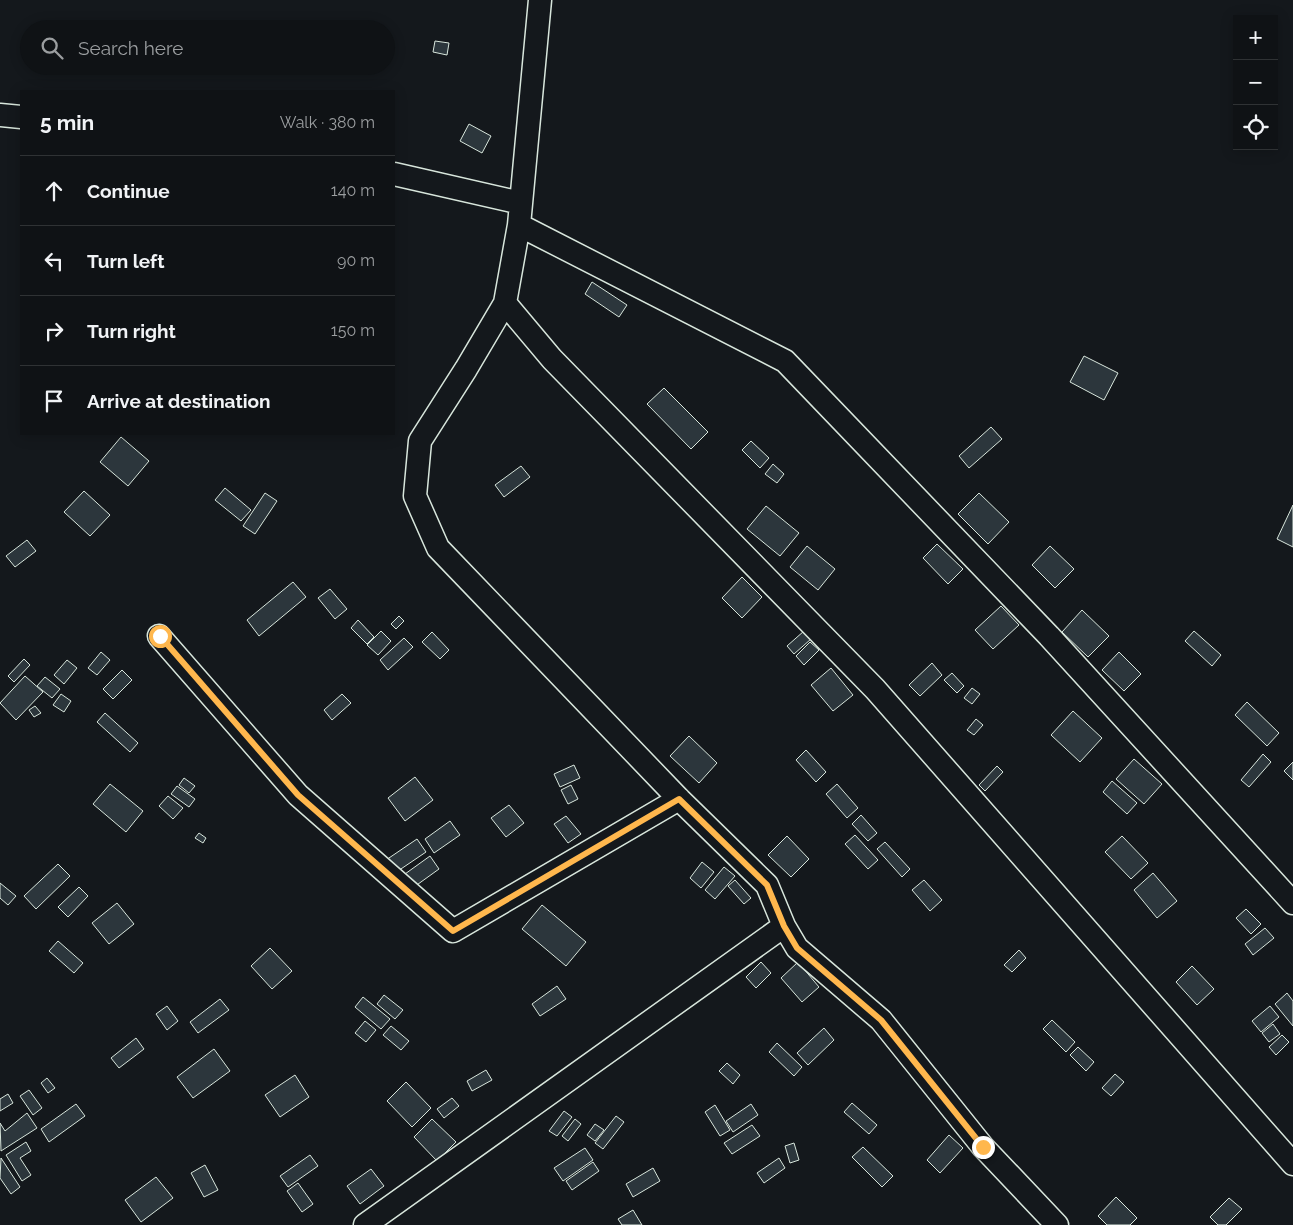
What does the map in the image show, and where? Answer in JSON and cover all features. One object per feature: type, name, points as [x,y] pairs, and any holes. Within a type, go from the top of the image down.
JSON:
[{"type":"street","points":[[540,0],[520,214],[506,303],[420,441],[415,496],[438,548],[679,799],[767,885],[784,926],[797,948],[881,1020],[983,1147],[1057,1225]]},
{"type":"street","points":[[0,115],[20,117]]},
{"type":"street","points":[[395,174],[520,214],[786,361],[1048,636],[1293,903]]},
{"type":"street","points":[[506,303],[552,358],[874,689],[1293,1164]]},
{"type":"street","points":[[160,636],[298,795],[453,931],[679,799]]},
{"type":"street","points":[[364,1225],[784,926]]},
{"type":"building","points":[[435,41],[449,43],[447,55],[433,52]]},
{"type":"building","points":[[469,124],[491,136],[482,153],[460,141]]},
{"type":"building","points":[[592,282],[627,305],[619,317],[585,294]]},
{"type":"building","points":[[1084,356],[1118,373],[1104,400],[1070,382]]},
{"type":"building","points":[[664,388],[708,432],[691,449],[647,404]]},
{"type":"building","points":[[991,427],[1002,439],[969,468],[959,456]]},
{"type":"building","points":[[121,437],[149,461],[128,486],[100,462]]},
{"type":"building","points":[[751,441],[769,458],[760,468],[742,450]]},
{"type":"building","points":[[773,464],[784,474],[777,483],[765,474]]},
{"type":"building","points":[[521,466],[530,477],[504,497],[495,485]]},
{"type":"building","points":[[225,488],[251,510],[241,521],[215,500]]},
{"type":"building","points":[[84,491],[110,515],[90,536],[64,512]]},
{"type":"building","points":[[265,493],[277,501],[255,534],[243,526]]},
{"type":"building","points":[[979,493],[1009,522],[988,544],[958,514]]},
{"type":"building","points":[[1293,505],[1293,547],[1277,539]]},
{"type":"building","points":[[766,506],[799,533],[780,556],[747,529]]},
{"type":"building","points":[[27,540],[36,551],[15,567],[6,556]]},
{"type":"building","points":[[937,544],[963,569],[948,584],[923,558]]},
{"type":"building","points":[[807,546],[835,569],[818,590],[790,567]]},
{"type":"building","points":[[1050,546],[1074,569],[1055,588],[1032,565]]},
{"type":"building","points":[[742,577],[762,597],[742,618],[722,598]]},
{"type":"building","points":[[293,582],[306,597],[259,636],[247,620]]},
{"type":"building","points":[[330,589],[347,609],[335,619],[318,598]]},
{"type":"building","points":[[1001,606],[1019,625],[993,649],[975,630]]},
{"type":"building","points":[[1082,610],[1109,636],[1088,657],[1062,632]]},
{"type":"building","points":[[399,616],[404,621],[396,629],[391,624]]},
{"type":"building","points":[[358,620],[374,637],[367,644],[351,628]]},
{"type":"building","points":[[381,631],[391,641],[378,655],[367,645]]},
{"type":"building","points":[[804,631],[811,639],[794,654],[787,646]]},
{"type":"building","points":[[1194,631],[1221,655],[1212,666],[1185,641]]},
{"type":"building","points":[[432,632],[449,650],[440,659],[422,642]]},
{"type":"building","points":[[404,638],[413,647],[388,670],[380,660]]},
{"type":"building","points":[[810,642],[819,650],[804,665],[796,656]]},
{"type":"building","points":[[101,652],[110,660],[97,675],[88,668]]},
{"type":"building","points":[[1119,652],[1141,674],[1124,691],[1102,670]]},
{"type":"building","points":[[24,659],[30,665],[14,682],[8,676]]},
{"type":"building","points":[[67,660],[77,668],[64,684],[54,675]]},
{"type":"building","points":[[932,663],[942,675],[920,696],[909,685]]},
{"type":"building","points":[[831,668],[853,695],[833,711],[811,685]]},
{"type":"building","points":[[122,670],[132,680],[113,699],[103,689]]},
{"type":"building","points":[[952,673],[964,686],[957,693],[944,680]]},
{"type":"building","points":[[25,676],[43,692],[16,720],[0,703]]},
{"type":"building","points":[[45,677],[60,689],[52,698],[37,686]]},
{"type":"building","points":[[972,688],[980,694],[972,704],[964,698]]},
{"type":"building","points":[[61,694],[71,701],[64,712],[53,705]]},
{"type":"building","points":[[342,694],[351,703],[332,720],[324,710]]},
{"type":"building","points":[[1247,702],[1279,733],[1267,746],[1235,715]]},
{"type":"building","points":[[35,706],[41,713],[34,717],[29,710]]},
{"type":"building","points":[[1073,711],[1102,738],[1080,762],[1051,735]]},
{"type":"building","points":[[105,713],[138,743],[130,752],[97,722]]},
{"type":"building","points":[[976,719],[983,725],[974,735],[967,730]]},
{"type":"building","points":[[689,736],[717,763],[699,783],[670,756]]},
{"type":"building","points":[[806,750],[826,772],[816,782],[796,760]]},
{"type":"building","points":[[1263,754],[1271,762],[1249,787],[1241,780]]},
{"type":"building","points":[[1134,759],[1162,784],[1144,804],[1116,779]]},
{"type":"building","points":[[1293,762],[1293,780],[1284,771]]},
{"type":"building","points":[[574,765],[580,778],[560,787],[554,774]]},
{"type":"building","points":[[997,766],[1003,772],[985,791],[979,785]]},
{"type":"building","points":[[415,777],[433,800],[405,821],[388,798]]},
{"type":"building","points":[[184,778],[195,786],[189,793],[179,785]]},
{"type":"building","points":[[1112,781],[1137,803],[1127,814],[1103,792]]},
{"type":"building","points":[[110,784],[143,811],[126,832],[93,804]]},
{"type":"building","points":[[837,784],[858,808],[847,818],[826,794]]},
{"type":"building","points":[[571,785],[578,799],[568,804],[561,790]]},
{"type":"building","points":[[177,786],[195,799],[189,807],[171,794]]},
{"type":"building","points":[[168,796],[183,808],[173,819],[159,806]]},
{"type":"building","points":[[509,805],[524,823],[506,837],[491,818]]},
{"type":"building","points":[[861,815],[877,833],[868,841],[852,824]]},
{"type":"building","points":[[566,816],[581,834],[568,843],[554,824]]},
{"type":"building","points":[[450,821],[460,835],[434,853],[425,839]]},
{"type":"building","points":[[199,833],[206,838],[203,843],[195,838]]},
{"type":"building","points":[[855,835],[878,860],[868,869],[845,844]]},
{"type":"building","points":[[787,836],[809,859],[791,877],[768,855]]},
{"type":"building","points":[[1122,836],[1148,863],[1131,879],[1105,852]]},
{"type":"building","points":[[417,839],[426,852],[395,873],[386,860]]},
{"type":"building","points":[[885,842],[910,869],[902,877],[877,849]]},
{"type":"building","points":[[430,856],[439,869],[414,887],[405,874]]},
{"type":"building","points":[[702,862],[714,872],[701,888],[690,878]]},
{"type":"building","points":[[58,864],[70,876],[36,909],[24,896]]},
{"type":"building","points":[[724,867],[735,876],[715,899],[705,890]]},
{"type":"building","points":[[1153,873],[1177,901],[1157,918],[1134,890]]},
{"type":"building","points":[[735,880],[751,898],[744,904],[728,886]]},
{"type":"building","points":[[924,880],[942,900],[930,911],[912,890]]},
{"type":"building","points":[[0,883],[16,896],[8,905],[0,898]]},
{"type":"building","points":[[79,887],[88,896],[68,917],[58,907]]},
{"type":"building","points":[[117,903],[134,924],[109,944],[92,923]]},
{"type":"building","points":[[542,905],[586,942],[566,966],[522,929]]},
{"type":"building","points":[[1246,909],[1261,924],[1251,934],[1236,918]]},
{"type":"building","points":[[1265,928],[1274,938],[1253,955],[1245,944]]},
{"type":"building","points":[[58,941],[83,963],[74,973],[49,951]]},
{"type":"building","points":[[270,948],[292,971],[272,989],[251,966]]},
{"type":"building","points":[[1019,950],[1026,958],[1012,972],[1004,965]]},
{"type":"building","points":[[761,962],[771,973],[756,988],[746,977]]},
{"type":"building","points":[[798,962],[819,987],[802,1002],[781,978]]},
{"type":"building","points":[[1192,966],[1214,989],[1197,1005],[1176,982]]},
{"type":"building","points":[[557,986],[566,999],[540,1016],[532,1004]]},
{"type":"building","points":[[1287,993],[1293,1001],[1293,1026],[1275,1004]]},
{"type":"building","points":[[384,995],[403,1010],[395,1019],[377,1004]]},
{"type":"building","points":[[363,997],[390,1019],[381,1029],[355,1007]]},
{"type":"building","points":[[220,999],[229,1010],[198,1033],[190,1022]]},
{"type":"building","points":[[167,1006],[178,1021],[167,1030],[156,1014]]},
{"type":"building","points":[[1270,1006],[1279,1017],[1261,1032],[1252,1021]]},
{"type":"building","points":[[1052,1020],[1075,1042],[1066,1052],[1043,1029]]},
{"type":"building","points":[[365,1021],[376,1030],[366,1042],[355,1033]]},
{"type":"building","points":[[1273,1024],[1280,1034],[1269,1042],[1262,1033]]},
{"type":"building","points":[[391,1026],[409,1041],[401,1050],[383,1035]]},
{"type":"building","points":[[824,1028],[834,1040],[808,1065],[797,1053]]},
{"type":"building","points":[[1282,1035],[1289,1042],[1276,1055],[1269,1047]]},
{"type":"building","points":[[136,1038],[144,1049],[119,1068],[111,1058]]},
{"type":"building","points":[[777,1043],[802,1067],[794,1076],[769,1052]]},
{"type":"building","points":[[1078,1047],[1094,1062],[1086,1071],[1070,1055]]},
{"type":"building","points":[[214,1049],[230,1071],[193,1098],[177,1077]]},
{"type":"building","points":[[727,1063],[740,1075],[733,1084],[719,1071]]},
{"type":"building","points":[[486,1070],[492,1080],[472,1091],[467,1081]]},
{"type":"building","points":[[1115,1074],[1124,1082],[1111,1096],[1102,1088]]},
{"type":"building","points":[[295,1075],[309,1097],[280,1117],[265,1095]]},
{"type":"building","points":[[47,1078],[55,1088],[48,1093],[41,1083]]},
{"type":"building","points":[[406,1082],[431,1108],[412,1127],[387,1101]]},
{"type":"building","points":[[29,1090],[42,1108],[33,1115],[20,1096]]},
{"type":"building","points":[[8,1094],[13,1103],[0,1111],[0,1099]]},
{"type":"building","points":[[452,1098],[459,1106],[444,1118],[437,1109]]},
{"type":"building","points":[[852,1103],[877,1125],[869,1134],[844,1112]]},
{"type":"building","points":[[76,1104],[85,1116],[49,1142],[41,1129]]},
{"type":"building","points":[[751,1104],[758,1115],[733,1132],[726,1121]]},
{"type":"building","points":[[715,1105],[730,1130],[720,1136],[705,1112]]},
{"type":"building","points":[[564,1111],[572,1117],[557,1136],[549,1131]]},
{"type":"building","points":[[27,1113],[37,1128],[1,1151],[0,1123],[5,1131]]},
{"type":"building","points":[[616,1116],[624,1122],[603,1149],[595,1143]]},
{"type":"building","points":[[432,1119],[456,1142],[437,1161],[414,1137]]},
{"type":"building","points":[[575,1119],[581,1124],[568,1141],[562,1136]]},
{"type":"building","points":[[595,1124],[604,1130],[595,1141],[587,1135]]},
{"type":"building","points":[[752,1125],[760,1136],[732,1154],[724,1143]]},
{"type":"building","points":[[949,1135],[963,1148],[940,1173],[927,1160]]},
{"type":"building","points":[[26,1142],[31,1151],[20,1158],[31,1175],[22,1181],[6,1155]]},
{"type":"building","points":[[794,1143],[799,1160],[790,1163],[785,1146]]},
{"type":"building","points":[[863,1147],[893,1176],[882,1187],[852,1157]]},
{"type":"building","points":[[585,1148],[593,1160],[563,1181],[554,1168]]},
{"type":"building","points":[[310,1155],[318,1166],[288,1187],[280,1176]]},
{"type":"building","points":[[1,1158],[20,1187],[11,1194],[0,1178]]},
{"type":"building","points":[[779,1158],[785,1168],[764,1183],[757,1173]]},
{"type":"building","points":[[593,1162],[599,1171],[572,1190],[566,1181]]},
{"type":"building","points":[[205,1165],[218,1190],[204,1197],[191,1173]]},
{"type":"building","points":[[653,1168],[660,1181],[633,1197],[626,1184]]},
{"type":"building","points":[[371,1169],[384,1186],[360,1204],[347,1186]]},
{"type":"building","points":[[156,1177],[173,1198],[141,1222],[125,1200]]},
{"type":"building","points":[[298,1183],[313,1204],[302,1212],[287,1191]]},
{"type":"building","points":[[1116,1197],[1137,1218],[1130,1225],[1107,1225],[1098,1216]]},
{"type":"building","points":[[1229,1198],[1242,1209],[1226,1225],[1218,1225],[1210,1217]]},
{"type":"building","points":[[633,1210],[642,1225],[622,1225],[618,1219]]},
{"type":"route","points":[[160,636],[298,795],[453,931],[679,799],[767,885],[784,926],[797,948],[881,1020],[983,1147]]}]
